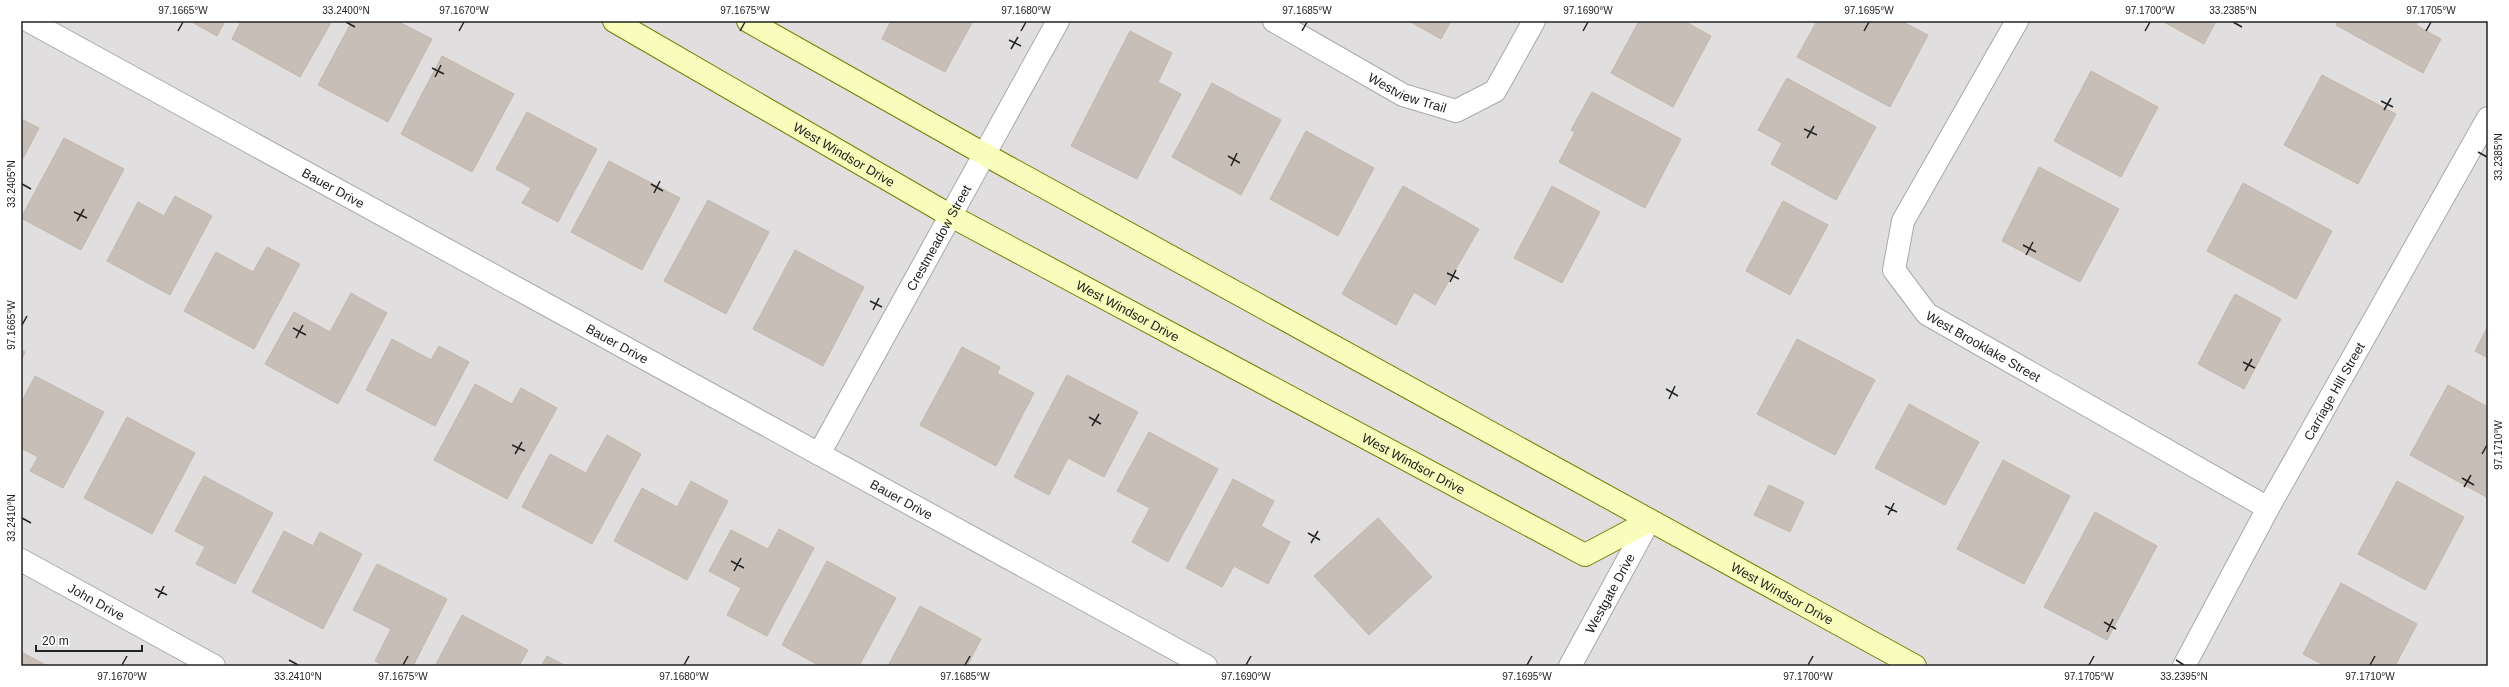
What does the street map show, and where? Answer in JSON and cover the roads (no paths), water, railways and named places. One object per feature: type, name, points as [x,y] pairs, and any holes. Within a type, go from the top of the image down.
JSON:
[{"type":"street","name":"Bauer Drive","points":[[29,21],[1206,666]]},
{"type":"street","name":"West Windsor Drive","points":[[614,21],[951,216],[1585,555],[1649,521]]},
{"type":"street","name":"West Windsor Drive","points":[[748,21],[984,154],[1915,666]]},
{"type":"street","name":"Crestmeadow Street","points":[[819,454],[1058,21]]},
{"type":"street","name":"Westview Trail","points":[[1274,21],[1403,95],[1456,111],[1495,91],[1534,21]]},
{"type":"street","name":"West Brooklake Street","points":[[2017,21],[1904,221],[1894,270],[1927,314],[2268,508]]},
{"type":"street","name":"Carriage Hill Street","points":[[2184,666],[2268,508],[2488,118]]},
{"type":"street","name":"Westgate Drive","points":[[1570,666],[1649,521]]},
{"type":"street","name":"John Drive","points":[[21,560],[214,666]]}]
